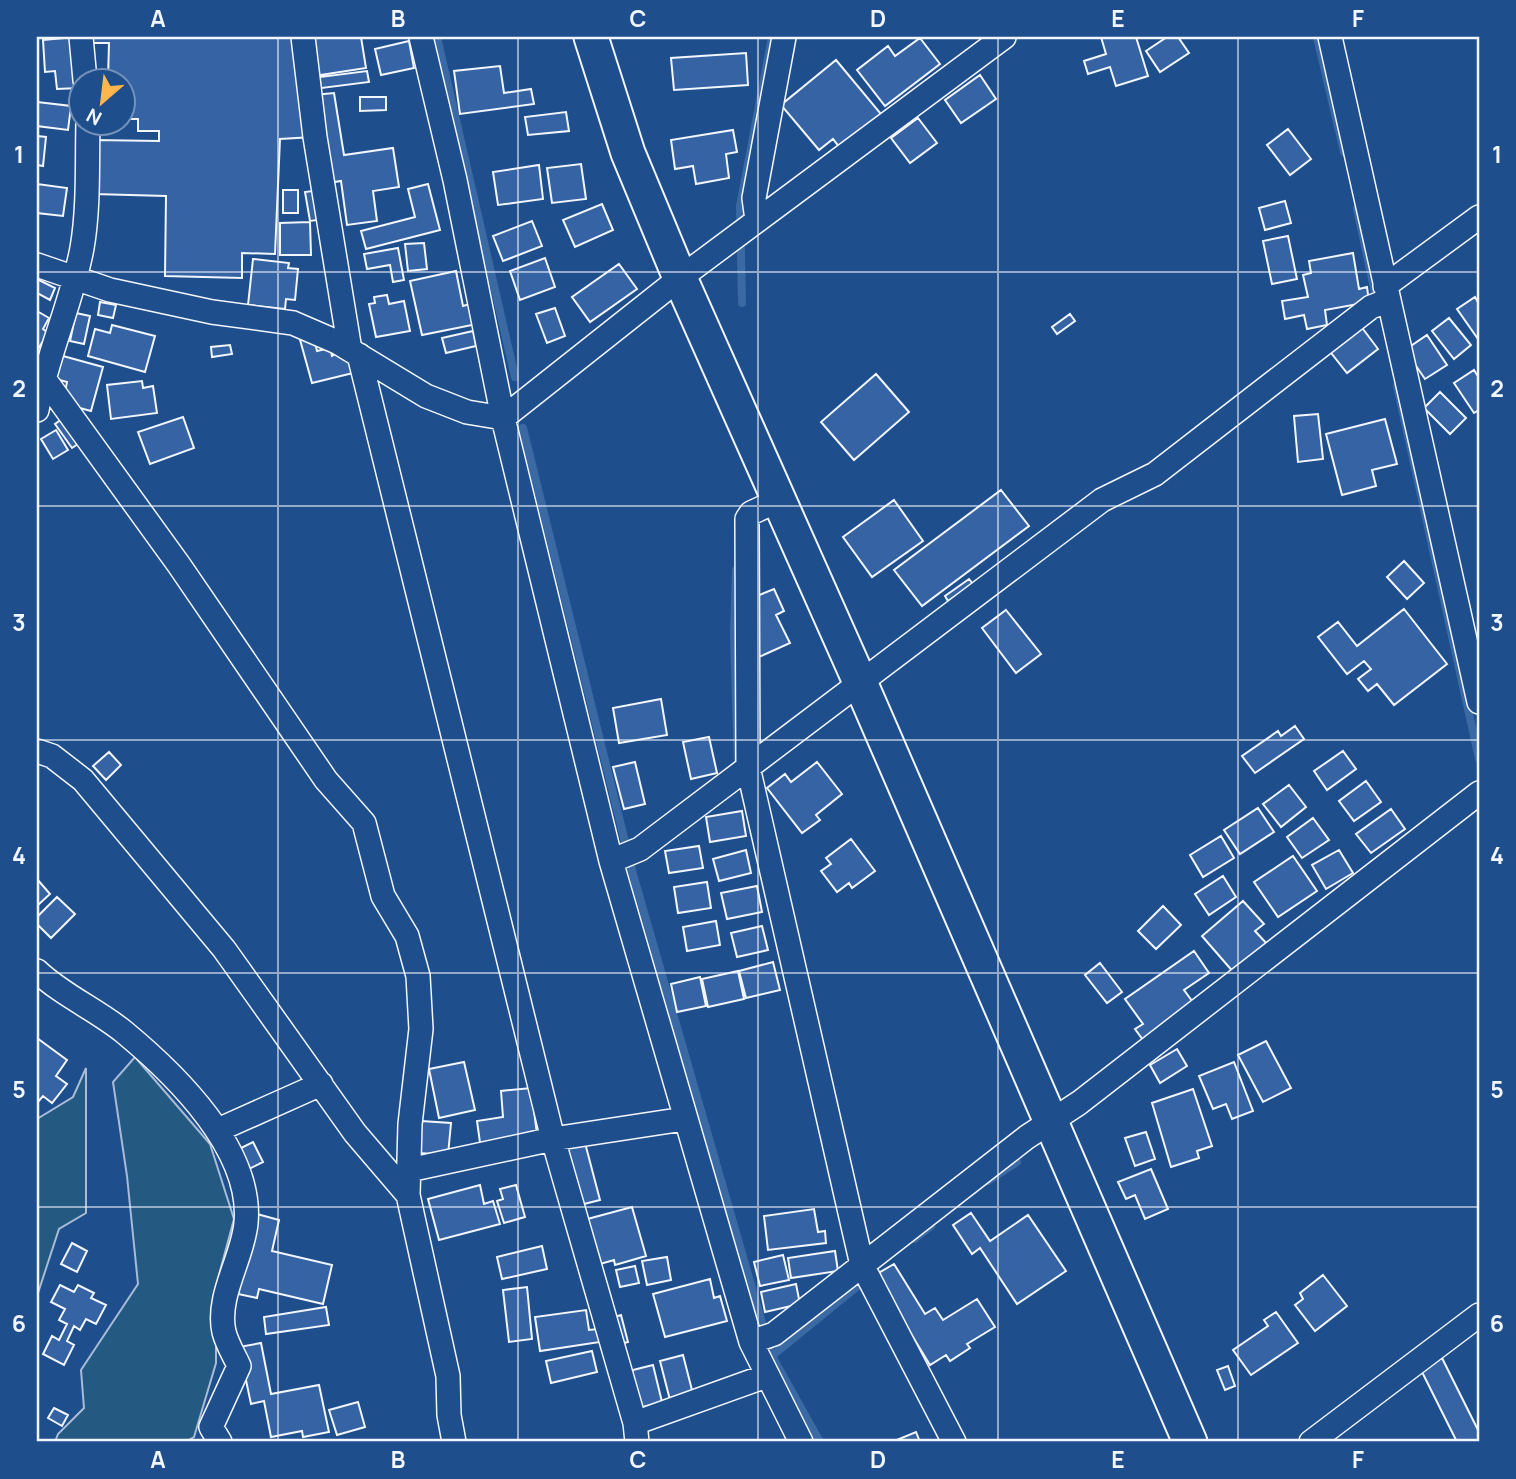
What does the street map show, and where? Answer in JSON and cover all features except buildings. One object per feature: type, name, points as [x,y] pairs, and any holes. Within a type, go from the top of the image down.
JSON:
[{"type":"street","points":[[81,37],[84,66]]},
{"type":"street","points":[[303,37],[315,137],[355,352],[553,1139],[636,1433],[765,1376]]},
{"type":"street","points":[[421,37],[455,180],[503,418],[621,857],[684,1119],[762,1338],[765,1376],[801,1442]]},
{"type":"street","points":[[591,37],[628,153],[680,278],[860,682],[1189,1442]]},
{"type":"street","points":[[753,223],[754,198],[784,37]]},
{"type":"street","points":[[37,265],[110,290],[212,312],[293,323],[355,352],[426,396],[467,412],[503,418],[680,278],[1004,37]]},
{"type":"street","points":[[1330,37],[1382,299],[1479,702]]},
{"type":"street","points":[[37,410],[43,377],[75,280],[83,245],[87,136]]},
{"type":"street","points":[[621,857],[742,772],[1102,500],[1155,474],[1382,299],[1479,216]]},
{"type":"street","points":[[43,377],[179,565],[326,780],[363,823],[383,897],[407,936],[418,976],[421,1029],[410,1124],[408,1195],[448,1376],[449,1415],[454,1442]]},
{"type":"street","points":[[779,500],[751,513],[747,519],[742,772],[857,1269],[954,1442]]},
{"type":"street","points":[[37,751],[52,756],[83,780],[224,949],[355,1133],[408,1195]]},
{"type":"street","points":[[762,1338],[857,1269],[1027,1136],[1050,1122],[1479,793]]},
{"type":"street","points":[[37,971],[124,1032],[172,1077],[218,1130],[246,1195],[246,1224],[225,1304],[224,1331],[239,1367],[211,1427],[220,1442]]},
{"type":"street","points":[[218,1130],[321,1084]]},
{"type":"street","points":[[409,1170],[553,1139],[684,1119]]},
{"type":"street","points":[[1311,1442],[1479,1315]]},
{"type":"shaded area","points":[[135,1057],[210,1144],[234,1219],[216,1286],[216,1363],[194,1437],[185,1442],[55,1442],[58,1434],[84,1408],[81,1370],[138,1284],[127,1176],[113,1082]]},
{"type":"shaded area","points":[[86,1068],[86,1213],[59,1229],[37,1296],[37,1119],[73,1097]]},
{"type":"waterway","points":[[437,37],[515,377]]},
{"type":"waterway","points":[[742,303],[740,206],[772,37]]},
{"type":"waterway","points":[[1317,37],[1344,152]]},
{"type":"waterway","points":[[1357,209],[1377,302]]},
{"type":"waterway","points":[[1397,386],[1479,759]]},
{"type":"waterway","points":[[523,428],[633,874],[760,1316],[772,1356],[820,1442]]},
{"type":"waterway","points":[[736,570],[734,634],[738,770]]},
{"type":"waterway","points":[[988,1181],[1017,1162]]},
{"type":"waterway","points":[[914,1239],[931,1226]]},
{"type":"waterway","points":[[772,1356],[864,1281]]}]
